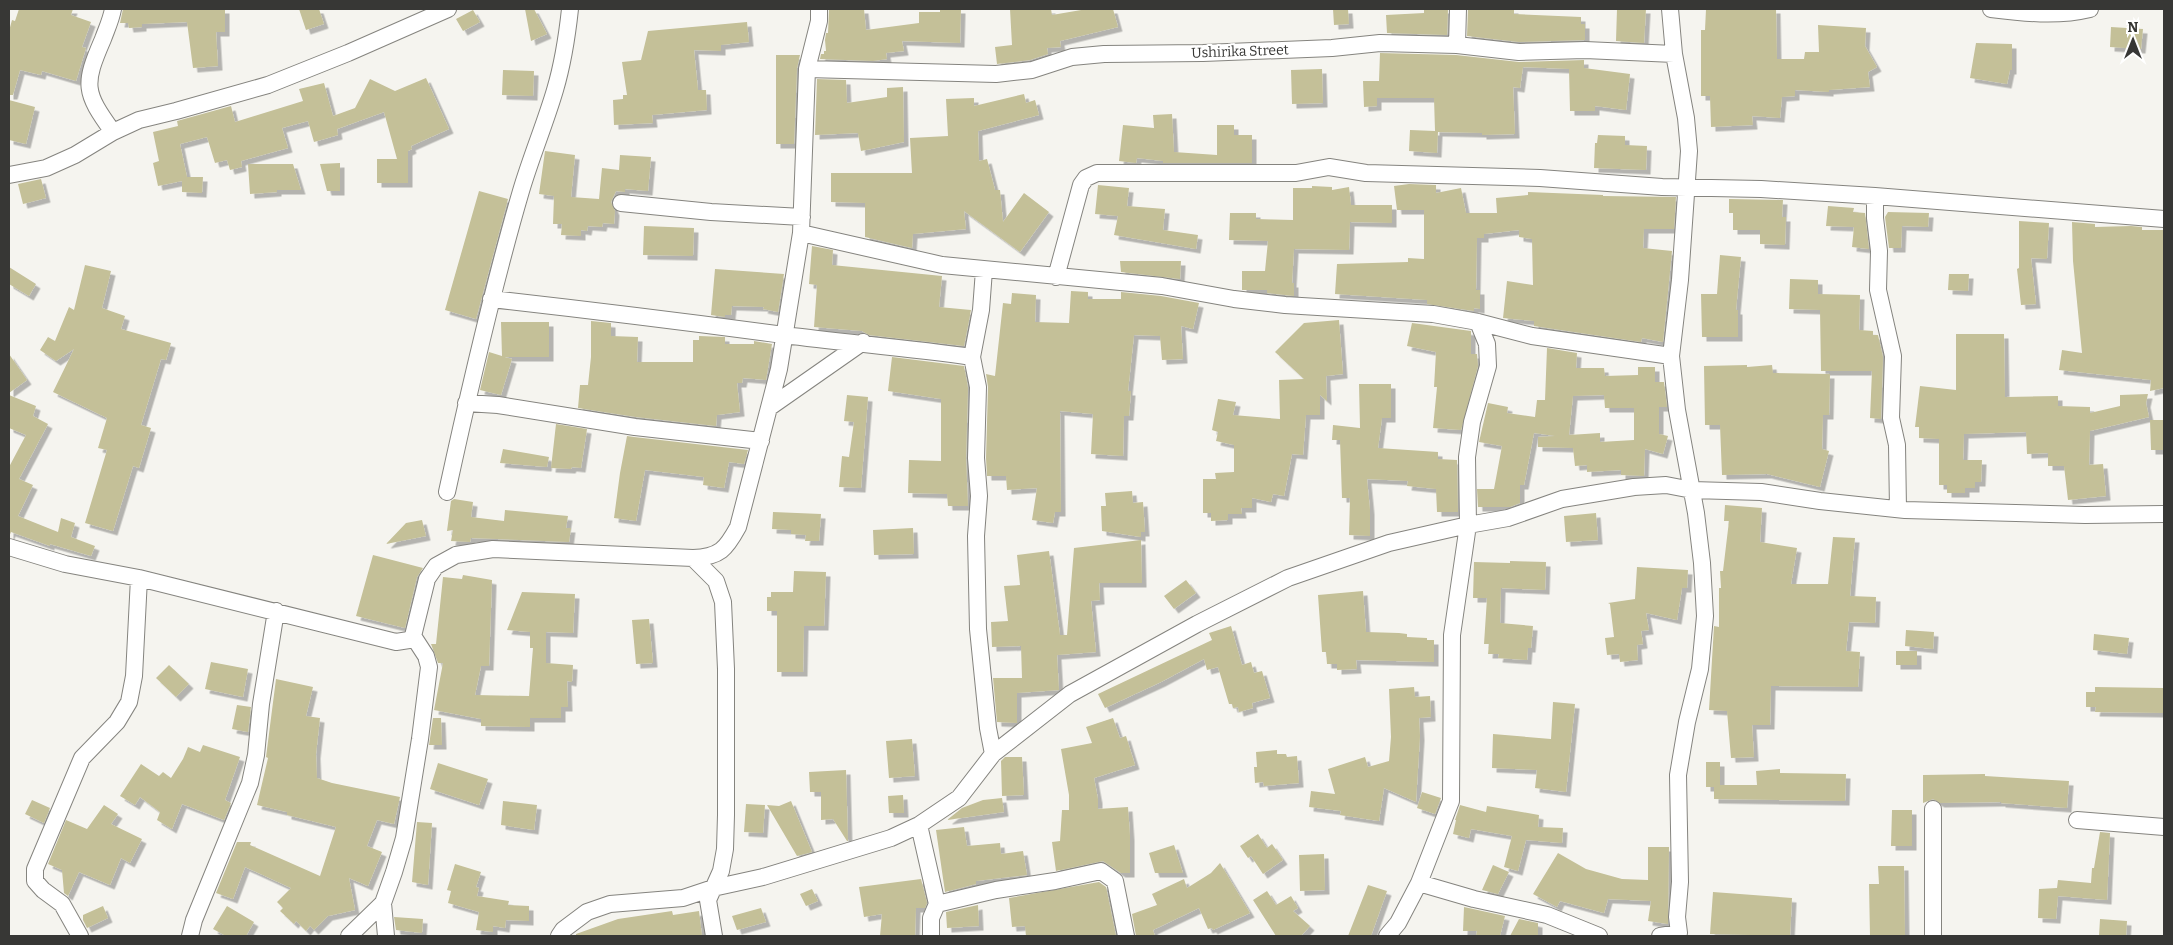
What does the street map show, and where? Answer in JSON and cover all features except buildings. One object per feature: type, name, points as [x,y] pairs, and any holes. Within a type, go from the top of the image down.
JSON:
[{"type":"street","points":[[112,9],[111,20],[102,40],[88,83],[91,100],[113,132]]},
{"type":"street","points":[[9,175],[46,168],[75,156],[113,132],[139,120],[268,85],[348,53],[448,9]]},
{"type":"street","points":[[447,492],[491,298],[522,189],[555,91],[565,49],[570,9]]},
{"type":"street","points":[[9,547],[65,564],[139,578],[396,642],[409,640],[414,636],[427,579],[436,566],[456,555],[494,549],[693,558],[714,555],[728,546],[738,527],[761,441],[770,407],[784,335],[801,225],[807,69],[819,21],[819,9]]},
{"type":"street","points":[[1457,45],[1458,9]]},
{"type":"street","points":[[1660,936],[1679,933],[1677,917],[1680,882],[1678,775],[1687,722],[1700,669],[1704,616],[1702,563],[1692,490],[1677,410],[1671,356],[1680,280],[1688,188],[1689,151],[1686,118],[1674,54],[1670,9]]},
{"type":"street","points":[[1991,9],[2023,14],[2073,13],[2090,9]]},
{"type":"street","name":"Ushirika Street","points":[[807,69],[996,74],[1032,70],[1072,58],[1104,54],[1203,53],[1332,48],[1380,43],[1457,45],[1519,52],[1585,50],[1674,54]]},
{"type":"street","points":[[1056,277],[1081,185],[1086,178],[1097,173],[1296,173],[1329,167],[1366,173],[1540,178],[1688,188],[1761,189],[1876,196],[2164,219]]},
{"type":"street","points":[[1876,196],[1875,218],[1879,252],[1878,290],[1892,356],[1891,418],[1897,445],[1898,509]]},
{"type":"street","points":[[620,203],[711,212],[801,225],[897,256],[942,265],[1162,286],[1234,299],[1285,305],[1433,314],[1478,322],[1532,336],[1671,356]]},
{"type":"street","points":[[984,270],[982,310],[972,357],[978,387],[976,458],[979,496],[976,536],[978,628],[985,703],[993,754]]},
{"type":"street","points":[[491,298],[708,323],[784,335],[863,342],[972,357]]},
{"type":"street","points":[[1387,936],[1398,923],[1419,883],[1451,801],[1452,635],[1468,525],[1467,457],[1472,422],[1488,366],[1488,344],[1478,322]]},
{"type":"street","points":[[770,407],[863,342]]},
{"type":"street","points":[[466,403],[498,405],[635,427],[761,441]]},
{"type":"street","points":[[559,936],[563,930],[587,912],[610,904],[684,898],[713,888],[763,877],[852,852],[892,838],[918,826],[959,798],[993,754],[1070,694],[1197,624],[1288,578],[1389,543],[1508,518],[1562,499],[1634,487],[1666,486],[1692,490],[1761,492],[1820,501],[1898,509],[2086,515],[2164,514]]},
{"type":"street","points":[[693,558],[716,581],[723,602],[726,669],[726,823],[725,849],[720,870],[708,900],[714,936]]},
{"type":"street","points":[[80,936],[62,904],[43,890],[35,881],[35,869],[82,758],[117,722],[129,702],[134,676],[139,578]]},
{"type":"street","points":[[190,936],[194,920],[250,783],[256,754],[261,704],[276,611]]},
{"type":"street","points":[[386,936],[384,904],[404,838],[428,687],[429,666],[426,656],[414,636]]},
{"type":"street","points":[[1933,809],[1934,936]]},
{"type":"street","points":[[2077,820],[2164,827]]},
{"type":"street","points":[[918,826],[937,904],[931,918],[931,936]]},
{"type":"street","points":[[937,904],[996,890],[1055,881],[1101,871],[1115,881],[1126,936]]},
{"type":"street","points":[[1419,883],[1474,899],[1547,915],[1599,936]]},
{"type":"street","points":[[349,936],[384,904]]}]
